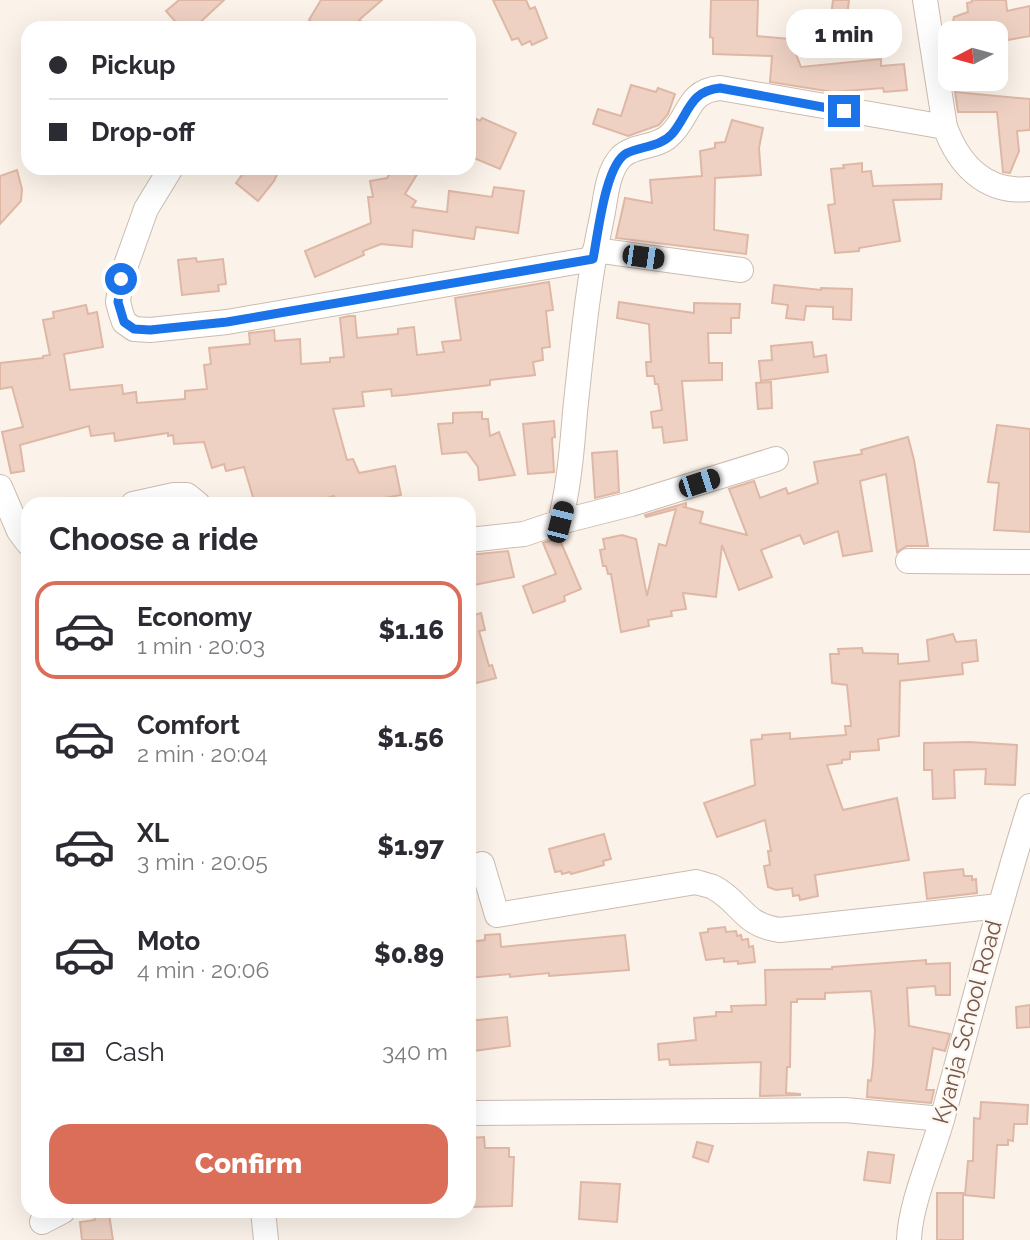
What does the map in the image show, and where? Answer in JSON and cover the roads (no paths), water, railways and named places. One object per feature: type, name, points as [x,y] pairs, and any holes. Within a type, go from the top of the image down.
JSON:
[{"type":"street","points":[[925,0],[945,127],[951,144],[964,165],[988,183],[1019,190],[1030,189]]},
{"type":"street","points":[[560,522],[568,478],[594,255],[611,173],[621,157],[660,143],[671,135],[700,93],[709,89],[720,88],[945,127]]},
{"type":"street","points":[[167,175],[146,209],[121,279],[118,302],[124,322],[134,329],[150,330],[227,322],[594,255],[741,270]]},
{"type":"street","points":[[476,539],[524,534],[560,522],[631,505],[776,459]]},
{"type":"street","points":[[0,487],[19,534]]},
{"type":"street","points":[[165,497],[191,497]]},
{"type":"street","points":[[908,561],[1030,562]]},
{"type":"street","name":"Kyanja School Road","points":[[909,1240],[999,906],[1018,880],[1030,806]]},
{"type":"street","points":[[476,866],[482,864],[497,915],[696,882],[713,887],[751,921],[765,928],[780,930],[999,906]]},
{"type":"street","points":[[476,1113],[845,1110],[942,1119]]},
{"type":"street","points":[[264,1218],[266,1240]]}]
